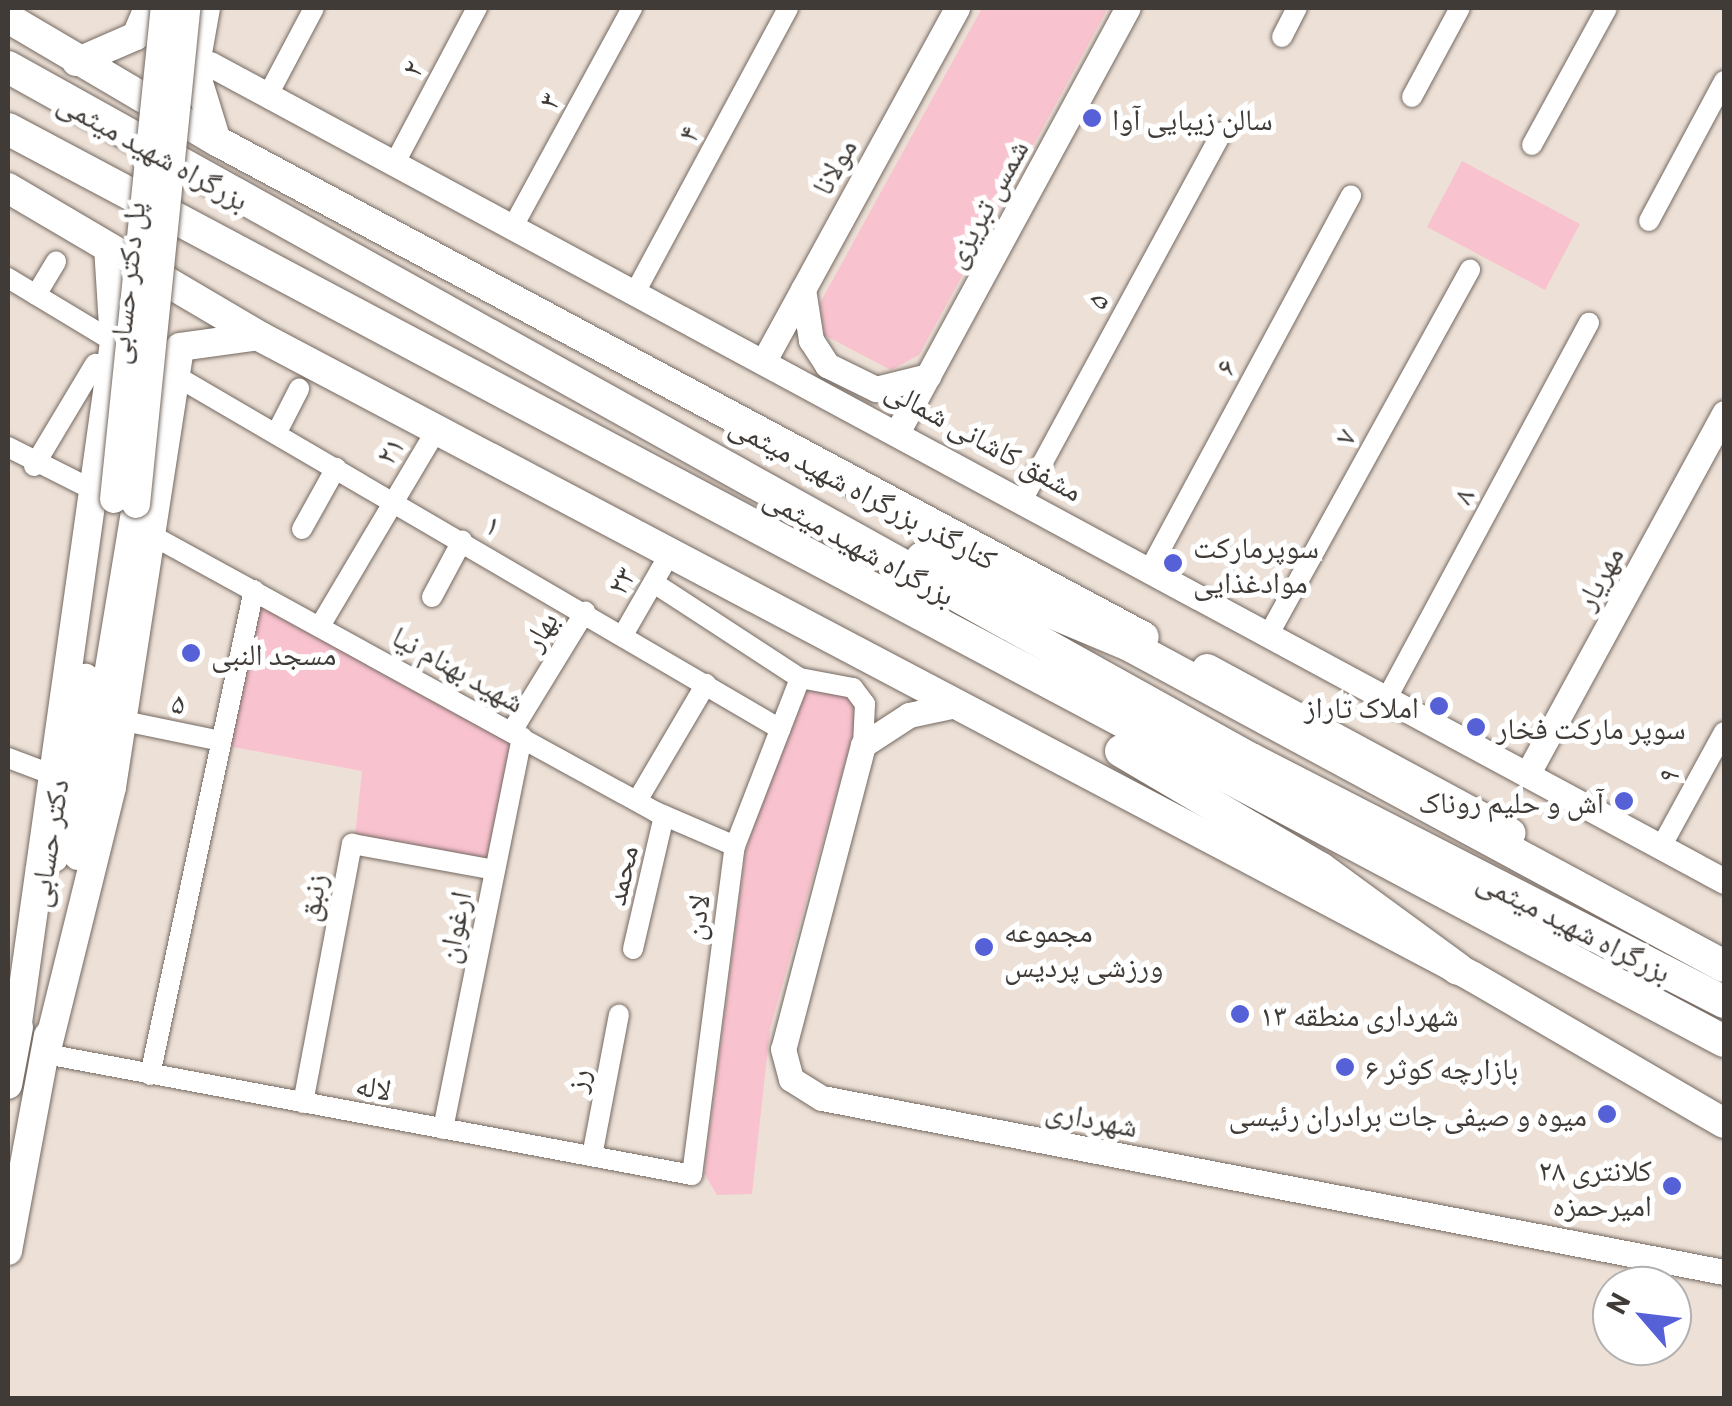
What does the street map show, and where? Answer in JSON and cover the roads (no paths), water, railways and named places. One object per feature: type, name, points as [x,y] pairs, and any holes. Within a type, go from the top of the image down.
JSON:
[{"type":"highway","name":"بزرگراه شهید میثمی","points":[[8,68],[728,473],[1252,759],[1724,1002]]},
{"type":"highway","name":"بزرگراه شهید میثمی","points":[[8,130],[1724,1042]]},
{"type":"highway","points":[[728,473],[1127,644],[1724,966]]},
{"type":"highway","points":[[710,506],[774,552],[1320,868],[1458,968]]},
{"type":"main road","name":"پل دکتر حسابی","points":[[115,498],[186,8]]},
{"type":"main road","points":[[206,8],[200,107],[217,141]]},
{"type":"main road","name":"پل دکتر حسابی","points":[[115,498],[153,13]]},
{"type":"main road","points":[[76,62],[113,52],[153,13],[162,42],[205,54]]},
{"type":"main road","name":"کنارگذر بزرگراه شهید میثمی","points":[[8,18],[76,62],[217,141],[865,493],[1381,759],[1724,957]]},
{"type":"main road","points":[[8,188],[260,336],[951,706],[1458,968],[1724,1123]]},
{"type":"main road","points":[[11,1043],[48,773],[115,498],[114,335],[108,247]]},
{"type":"main road","points":[[114,335],[153,319],[180,347]]},
{"type":"main road","points":[[180,347],[260,336]]},
{"type":"main road","points":[[46,1054],[124,721],[156,536],[180,347]]},
{"type":"main road","name":"دکتر حسابی","points":[[8,1085],[11,1043],[115,498]]},
{"type":"main road","name":"دکتر حسابی","points":[[8,1251],[46,1054],[115,498]]},
{"type":"street","points":[[268,92],[314,8]]},
{"type":"street","name":"۲","points":[[398,157],[477,8]]},
{"type":"street","name":"۳","points":[[516,221],[632,8]]},
{"type":"street","name":"۴","points":[[638,288],[788,8]]},
{"type":"street","name":"مولانا","points":[[766,356],[957,8]]},
{"type":"street","name":"شمس تبریزی","points":[[899,428],[1128,8]]},
{"type":"street","points":[[1282,37],[1298,8]]},
{"type":"street","points":[[1412,96],[1460,8]]},
{"type":"street","points":[[1532,145],[1606,8]]},
{"type":"street","name":"مشفق کاشانی شمالی","points":[[205,54],[268,92],[398,157],[899,428],[1724,882]]},
{"type":"street","points":[[1649,221],[1724,81]]},
{"type":"street","name":"۵","points":[[1024,497],[1222,132]]},
{"type":"street","name":"۶","points":[[1151,567],[1351,195]]},
{"type":"street","points":[[36,295],[56,262]]},
{"type":"street","name":"۷","points":[[1270,632],[1470,269]]},
{"type":"street","points":[[8,278],[114,335]]},
{"type":"street","points":[[803,289],[811,340],[827,365],[876,389],[928,376]]},
{"type":"street","name":"۸","points":[[1388,696],[1589,323]]},
{"type":"street","points":[[34,466],[94,364]]},
{"type":"street","name":"۱","points":[[176,376],[780,728]]},
{"type":"street","points":[[276,434],[300,390]]},
{"type":"street","name":"مهریار","points":[[1528,773],[1724,413]]},
{"type":"street","name":"۲۱","points":[[320,626],[436,430]]},
{"type":"street","points":[[8,447],[34,466],[115,498]]},
{"type":"street","points":[[302,528],[336,468]]},
{"type":"street","name":"شهید بهنام نیا","points":[[156,536],[664,816],[736,846]]},
{"type":"street","points":[[432,597],[462,541]]},
{"type":"street","name":"۲۳","points":[[624,635],[669,556]]},
{"type":"street","points":[[654,582],[800,678],[853,688],[865,704],[863,745]]},
{"type":"street","points":[[150,1075],[254,590]]},
{"type":"street","name":"بهار","points":[[517,734],[586,612]]},
{"type":"street","name":"لادن","points":[[692,1175],[736,846],[800,678]]},
{"type":"street","points":[[637,801],[706,684]]},
{"type":"street","points":[[863,745],[909,715],[951,706]]},
{"type":"street","name":"۵","points":[[124,721],[221,741]]},
{"type":"street","name":"۹","points":[[1661,847],[1724,732]]},
{"type":"street","name":"ارغوان","points":[[442,1129],[495,870],[517,734]]},
{"type":"street","name":"شهرداری","points":[[863,745],[782,1049],[791,1079],[822,1098],[1724,1272]]},
{"type":"street","points":[[8,758],[48,773]]},
{"type":"street","name":"محمد","points":[[634,949],[664,816]]},
{"type":"street","name":"زنبق","points":[[302,1103],[352,844],[495,870]]},
{"type":"street","name":"رز","points":[[592,1156],[619,1015]]},
{"type":"street","name":"لاله","points":[[46,1054],[692,1175]]},
{"type":"place","name":"سالن زیبایی آوا","points":[[1092,118]]},
{"type":"place","name":"سوپرمارکت موادغذایی","points":[[1173,563]]},
{"type":"place","name":"مسجد النبی","points":[[191,653]]},
{"type":"place","name":"املاک تاراز","points":[[1439,706]]},
{"type":"place","name":"سوپر مارکت فخار","points":[[1476,727]]},
{"type":"place","name":"آش و حلیم روناک","points":[[1624,801]]},
{"type":"place","name":"مجموعه ورزشی پردیس","points":[[984,947]]},
{"type":"place","name":"شهرداری منطقه ۱۳","points":[[1240,1014]]},
{"type":"place","name":"بازارچه کوثر ۶","points":[[1345,1067]]},
{"type":"place","name":"میوه و صیفی جات برادران رئیسی","points":[[1607,1114]]},
{"type":"place","name":"کلانتری ۲۸ امیرحمزه","points":[[1672,1186]]}]
